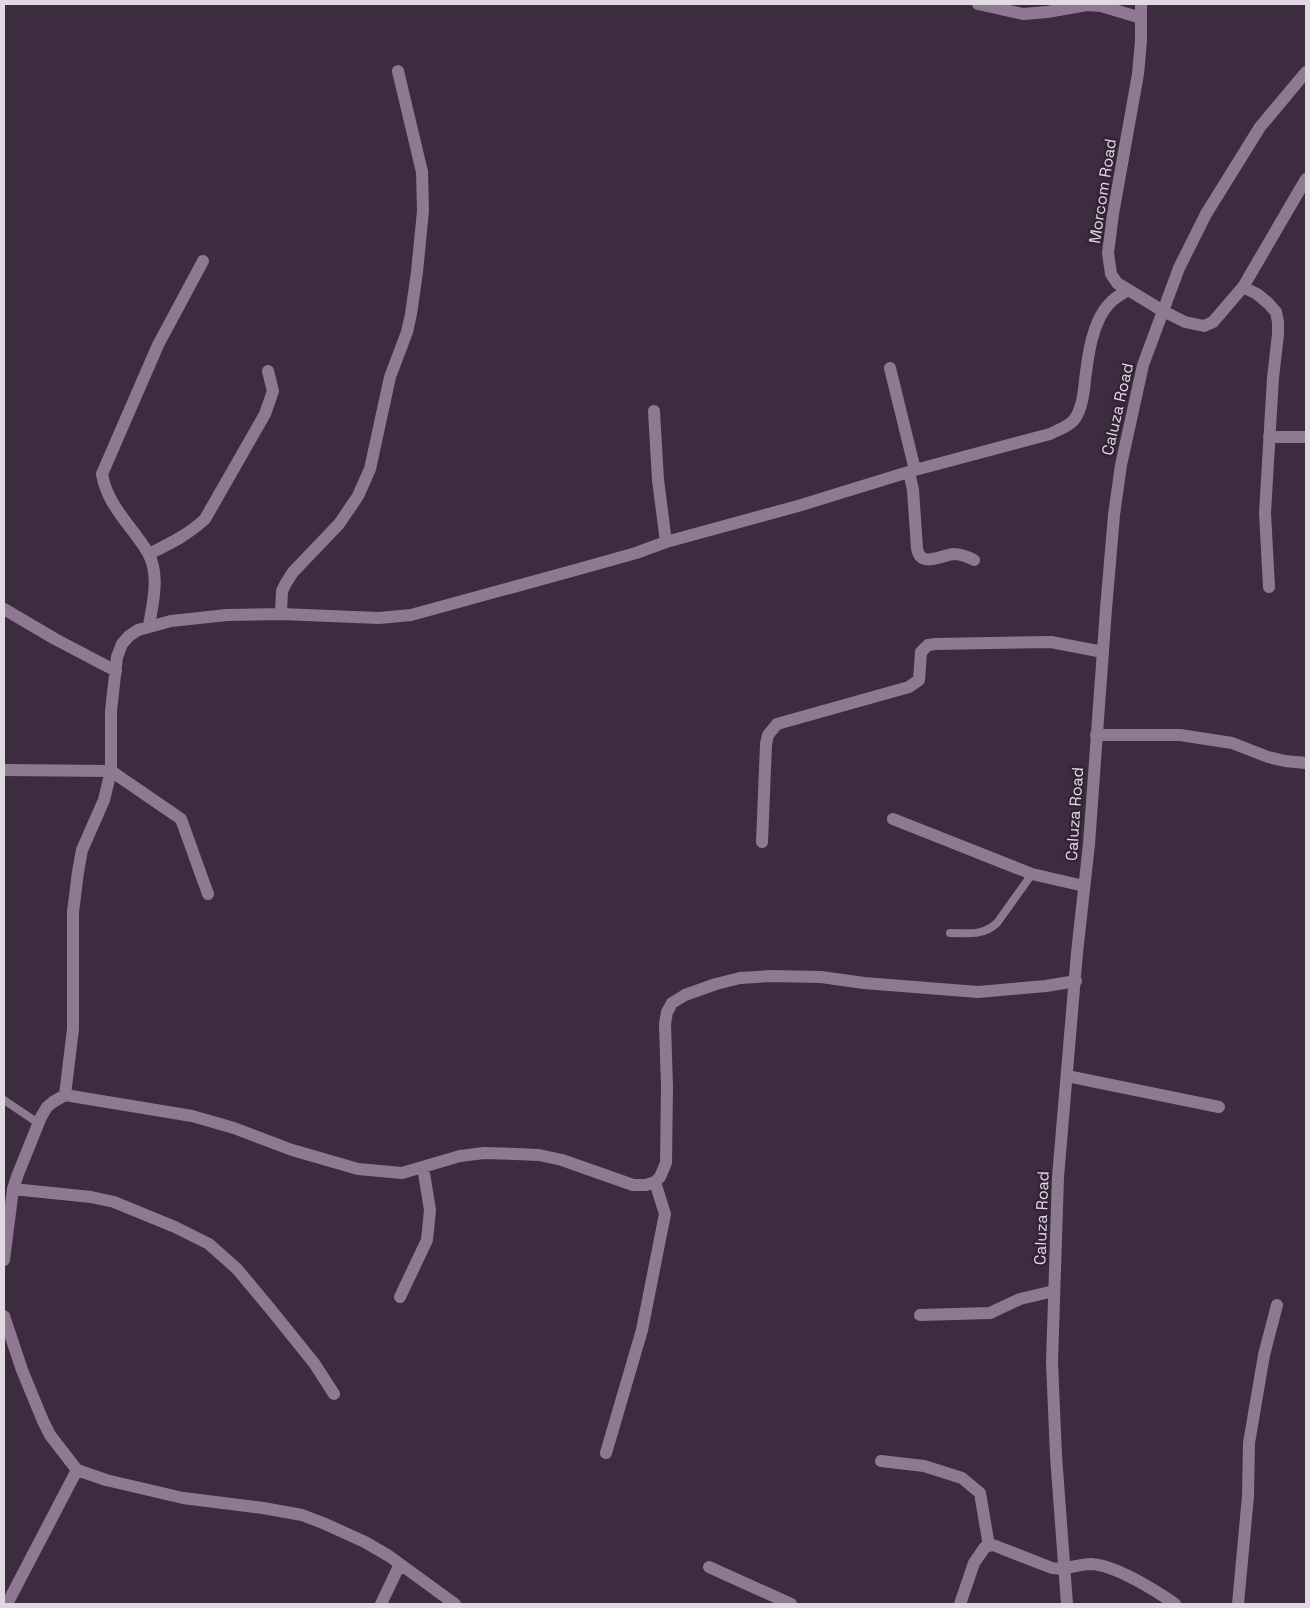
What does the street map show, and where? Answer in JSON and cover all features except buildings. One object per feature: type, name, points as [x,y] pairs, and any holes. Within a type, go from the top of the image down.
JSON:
[{"type":"street","points":[[978,4],[1023,14],[1087,5],[1100,6],[1141,18]]},
{"type":"street","name":"Morcom Road","points":[[1141,4],[1138,74],[1113,214],[1108,253],[1112,274],[1117,283],[1185,322],[1204,326],[1213,322],[1243,287],[1306,179]]},
{"type":"street","points":[[281,614],[282,591],[293,572],[339,524],[358,496],[370,468],[390,377],[407,332],[411,314],[423,211],[422,172],[398,71]]},
{"type":"street","name":"Caluza Road","points":[[1066,1604],[1053,1381],[1058,1177],[1077,953],[1089,844],[1110,562],[1121,465],[1143,365],[1179,268],[1206,214],[1260,127],[1306,72]]},
{"type":"street","points":[[149,625],[155,588],[149,554],[113,504],[102,474],[158,345],[203,261]]},
{"type":"street","points":[[1243,287],[1257,294],[1276,312],[1278,334],[1269,437],[1265,513],[1269,587]]},
{"type":"street","points":[[65,1095],[73,1029],[72,930],[76,889],[82,850],[104,800],[111,771],[111,711],[117,658],[122,644],[129,636],[149,625],[170,620],[227,615],[281,614],[379,618],[411,615],[608,561],[666,542],[798,506],[912,471],[1050,434],[1065,427],[1075,419],[1084,393],[1092,344],[1102,314],[1109,304],[1128,290]]},
{"type":"street","points":[[890,368],[912,471],[918,553],[921,558],[929,560],[954,554],[974,560]]},
{"type":"street","points":[[149,554],[182,538],[205,519],[265,414],[273,391],[268,371]]},
{"type":"street","points":[[654,411],[658,480],[666,542]]},
{"type":"street","points":[[1269,437],[1306,437]]},
{"type":"street","points":[[4,609],[55,639],[116,671]]},
{"type":"street","points":[[762,842],[766,744],[768,735],[777,724],[909,687],[918,680],[921,652],[928,645],[1050,642],[1104,652]]},
{"type":"street","points":[[1096,735],[1180,735],[1232,743],[1268,757],[1306,763]]},
{"type":"street","points":[[4,770],[111,771],[181,819],[208,894]]},
{"type":"street","points":[[893,819],[1032,874],[1084,886]]},
{"type":"street","points":[[4,1260],[13,1190],[38,1123],[47,1107],[65,1095],[192,1116],[234,1128],[292,1150],[358,1169],[402,1173],[460,1156],[484,1152],[523,1154],[562,1160],[633,1185],[646,1185],[655,1182],[660,1177],[666,1163],[667,1087],[665,1024],[667,1012],[672,1003],[685,996],[716,984],[740,978],[771,976],[821,977],[864,983],[978,992],[1046,986],[1076,980]]},
{"type":"street","points":[[1067,1076],[1219,1108]]},
{"type":"street","points":[[400,1297],[427,1240],[430,1210],[423,1167]]},
{"type":"street","points":[[606,1453],[642,1330],[665,1214],[655,1182]]},
{"type":"street","points":[[13,1190],[114,1202],[175,1227],[209,1244],[237,1269],[268,1306],[314,1363],[334,1394]]},
{"type":"street","points":[[920,1315],[990,1313],[1020,1299],[1054,1291]]},
{"type":"street","points":[[1238,1604],[1248,1496],[1249,1443],[1264,1356],[1277,1305]]},
{"type":"street","points":[[4,1316],[22,1370],[43,1421],[50,1435],[77,1470],[106,1480],[183,1498],[302,1515],[365,1542],[400,1564],[455,1604]]},
{"type":"street","points":[[881,1462],[924,1466],[962,1478],[980,1493],[989,1546]]},
{"type":"street","points":[[7,1604],[77,1470]]},
{"type":"street","points":[[960,1604],[974,1563],[981,1550],[989,1546],[997,1546],[1052,1568],[1064,1569],[1092,1564],[1104,1567],[1140,1583],[1175,1604]]},
{"type":"street","points":[[381,1604],[400,1564]]},
{"type":"street","points":[[709,1567],[791,1604]]},
{"type":"lane","points":[[950,933],[983,932],[991,929],[1032,874]]},
{"type":"lane","points":[[4,1100],[38,1123]]}]
